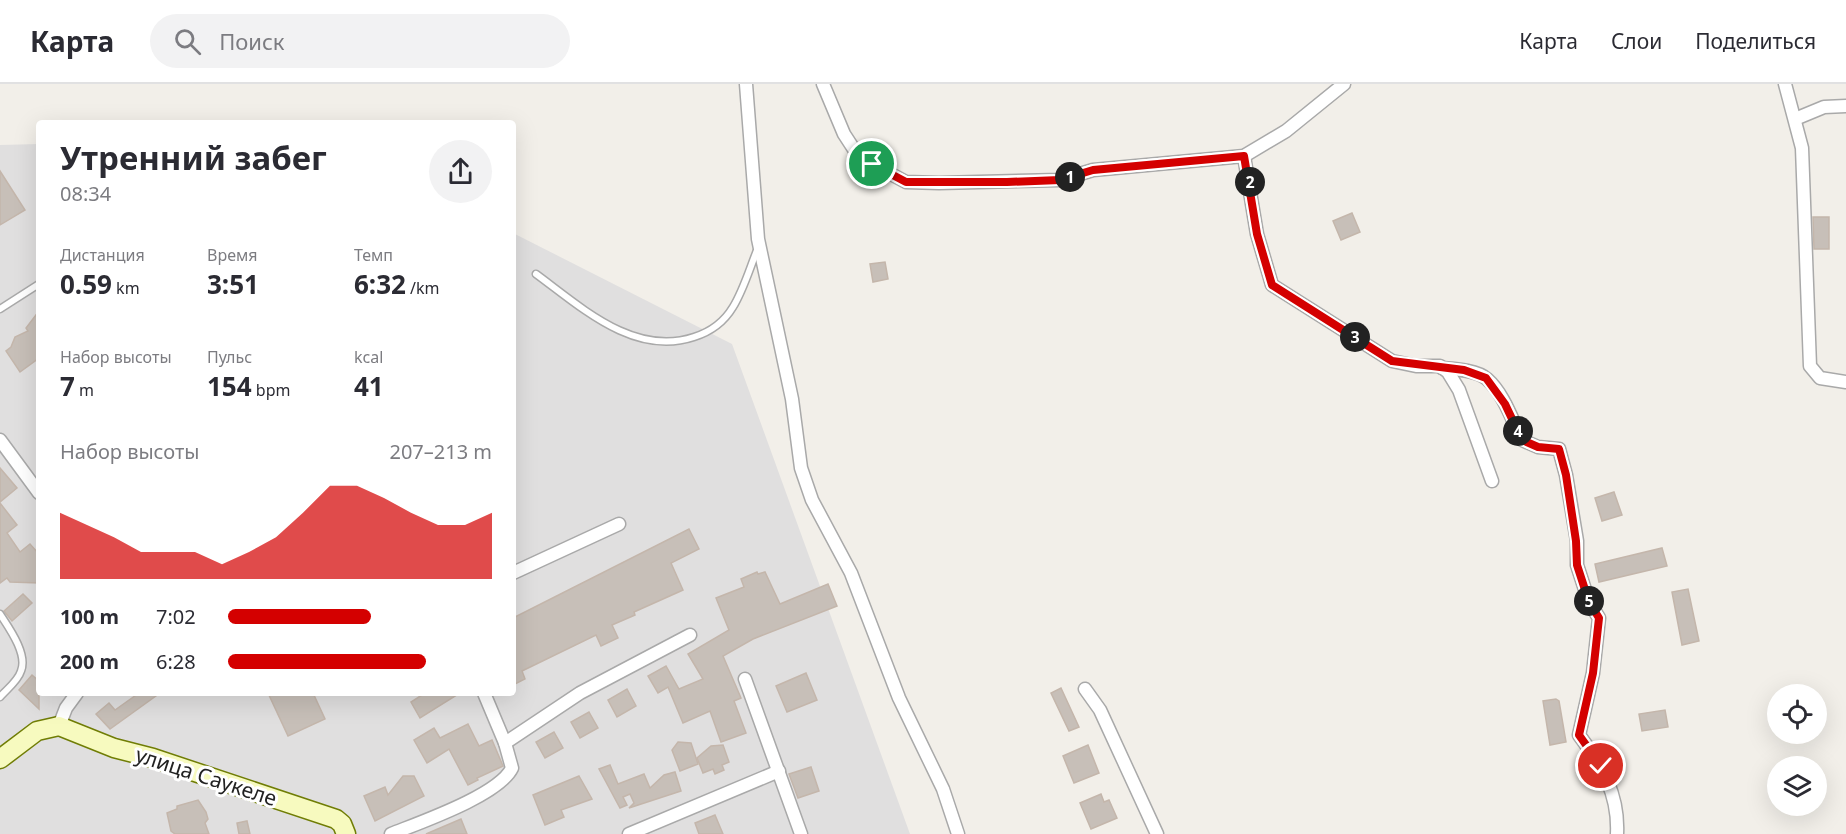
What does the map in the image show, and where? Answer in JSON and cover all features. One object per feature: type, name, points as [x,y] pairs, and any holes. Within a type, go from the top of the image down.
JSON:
[{"type":"street","points":[[746,84],[759,245],[792,399],[801,468],[812,500],[852,573],[899,698],[944,789],[958,834]]},
{"type":"street","points":[[823,84],[844,134],[860,157],[906,182],[1060,180],[1093,170],[1244,156],[1286,131],[1344,84]]},
{"type":"street","points":[[1785,84],[1802,148],[1810,366],[1820,378],[1846,382]]},
{"type":"street","points":[[1795,119],[1824,108],[1846,106]]},
{"type":"street","points":[[1244,156],[1257,234],[1272,285],[1392,361],[1464,370],[1486,378],[1505,404],[1522,440],[1538,447],[1559,449],[1566,475],[1576,541],[1577,565],[1589,602],[1599,618],[1593,673],[1579,735],[1601,766],[1618,811],[1617,834]]},
{"type":"street","points":[[1442,368],[1448,372],[1459,390],[1492,481]]},
{"type":"street","points":[[0,440],[36,489]]},
{"type":"street","points":[[516,572],[619,524]]},
{"type":"street","points":[[505,744],[580,693],[690,635]]},
{"type":"street","points":[[745,679],[801,834]]},
{"type":"street","points":[[1085,689],[1100,710],[1157,834]]},
{"type":"street","points":[[1,755],[37,731],[59,726],[66,708],[75,696]]},
{"type":"street","points":[[391,834],[444,813],[507,779],[512,768],[505,744],[484,696]]},
{"type":"street","name":"улица Саукеле","points":[[59,726],[114,748],[153,758],[336,819],[342,824],[346,834]]},
{"type":"street","points":[[629,834],[778,771]]},
{"type":"lane","points":[[536,274],[611,327],[656,343],[679,342],[711,330],[733,308],[759,245]]},
{"type":"lane","points":[[0,309],[36,286]]},
{"type":"lane","points":[[0,614],[15,642],[23,664],[18,678],[0,697]]},
{"type":"shaded area","points":[[36,144],[36,696],[516,696],[516,235],[732,344],[910,834],[0,834],[0,145]]},
{"type":"building","points":[[0,171],[25,210],[0,225]]},
{"type":"building","points":[[1352,213],[1360,232],[1341,240],[1333,221]]},
{"type":"building","points":[[1813,217],[1829,217],[1829,249],[1814,249]]},
{"type":"building","points":[[885,262],[888,279],[873,282],[870,264]]},
{"type":"building","points":[[36,315],[36,360],[20,372],[6,351],[11,347],[15,337],[28,331],[26,328]]},
{"type":"building","points":[[0,468],[17,488],[0,502]]},
{"type":"building","points":[[1614,492],[1622,515],[1602,521],[1595,498]]},
{"type":"building","points":[[0,503],[17,525],[7,533],[20,552],[30,544],[36,551],[36,583],[10,582],[7,578],[0,583]]},
{"type":"building","points":[[689,529],[699,549],[671,563],[683,590],[634,612],[635,615],[612,625],[618,638],[601,646],[596,635],[522,671],[525,679],[516,684],[516,616]]},
{"type":"building","points":[[1662,548],[1667,566],[1599,582],[1595,564]]},
{"type":"building","points":[[757,572],[758,574],[765,572],[780,604],[828,584],[837,606],[753,639],[723,656],[741,698],[734,701],[746,733],[721,742],[710,711],[683,723],[668,687],[658,693],[648,676],[666,666],[679,689],[703,679],[688,654],[729,630],[716,598],[744,587],[741,579]]},
{"type":"building","points":[[1688,589],[1699,641],[1682,645],[1672,592]]},
{"type":"building","points":[[23,594],[32,603],[12,621],[4,611]]},
{"type":"building","points":[[806,673],[817,700],[787,712],[776,686]]},
{"type":"building","points":[[32,675],[36,678],[39,709],[19,690]]},
{"type":"building","points":[[1061,688],[1079,727],[1069,731],[1051,693]]},
{"type":"building","points":[[627,689],[636,706],[617,717],[608,700]]},
{"type":"building","points":[[135,696],[156,696],[110,729],[96,714],[109,703],[115,710]]},
{"type":"building","points":[[269,696],[314,696],[325,719],[288,736]]},
{"type":"building","points":[[420,696],[455,696],[420,718],[411,702]]},
{"type":"building","points":[[1556,699],[1559,701],[1566,742],[1550,745],[1543,701]]},
{"type":"building","points":[[1665,710],[1668,727],[1642,731],[1639,714]]},
{"type":"building","points":[[589,712],[598,728],[580,738],[571,722]]},
{"type":"building","points":[[468,724],[479,746],[492,740],[503,766],[477,778],[478,780],[468,785],[449,749],[427,763],[414,740],[434,728],[440,738]]},
{"type":"building","points":[[554,732],[563,748],[545,758],[536,742]]},
{"type":"building","points":[[678,742],[691,743],[698,764],[680,771],[672,750]]},
{"type":"building","points":[[723,745],[729,762],[722,765],[724,770],[715,774],[713,769],[703,773],[697,758],[711,746]]},
{"type":"building","points":[[1088,745],[1099,773],[1074,783],[1063,756]]},
{"type":"building","points":[[610,765],[618,784],[644,774],[650,788],[664,775],[675,772],[681,791],[629,808],[634,803],[630,794],[623,797],[627,805],[620,808],[599,769]]},
{"type":"building","points":[[811,767],[819,791],[798,798],[789,774]]},
{"type":"building","points":[[403,776],[414,776],[424,796],[375,821],[364,796],[385,787],[388,795]]},
{"type":"building","points":[[579,776],[592,799],[561,810],[564,817],[545,825],[533,795]]},
{"type":"building","points":[[1101,794],[1104,802],[1109,800],[1117,818],[1091,829],[1080,803]]},
{"type":"building","points":[[198,800],[206,812],[208,819],[205,823],[209,834],[175,834],[171,831],[167,813],[177,809],[177,806]]},
{"type":"building","points":[[715,815],[723,834],[699,834],[695,823]]},
{"type":"building","points":[[461,819],[467,834],[426,834]]},
{"type":"building","points":[[247,821],[250,834],[239,834],[237,823]]},
{"type":"route","points":[[872,164],[906,182],[1007,182],[1060,180],[1093,170],[1145,164],[1188,163],[1244,156],[1248,167],[1257,234],[1265,268],[1272,285],[1289,298],[1392,361],[1416,366],[1440,366],[1464,370],[1486,378],[1505,404],[1522,440],[1538,447],[1559,449],[1566,475],[1576,541],[1577,565],[1589,602],[1599,618],[1598,645],[1579,735],[1601,766]]}]
